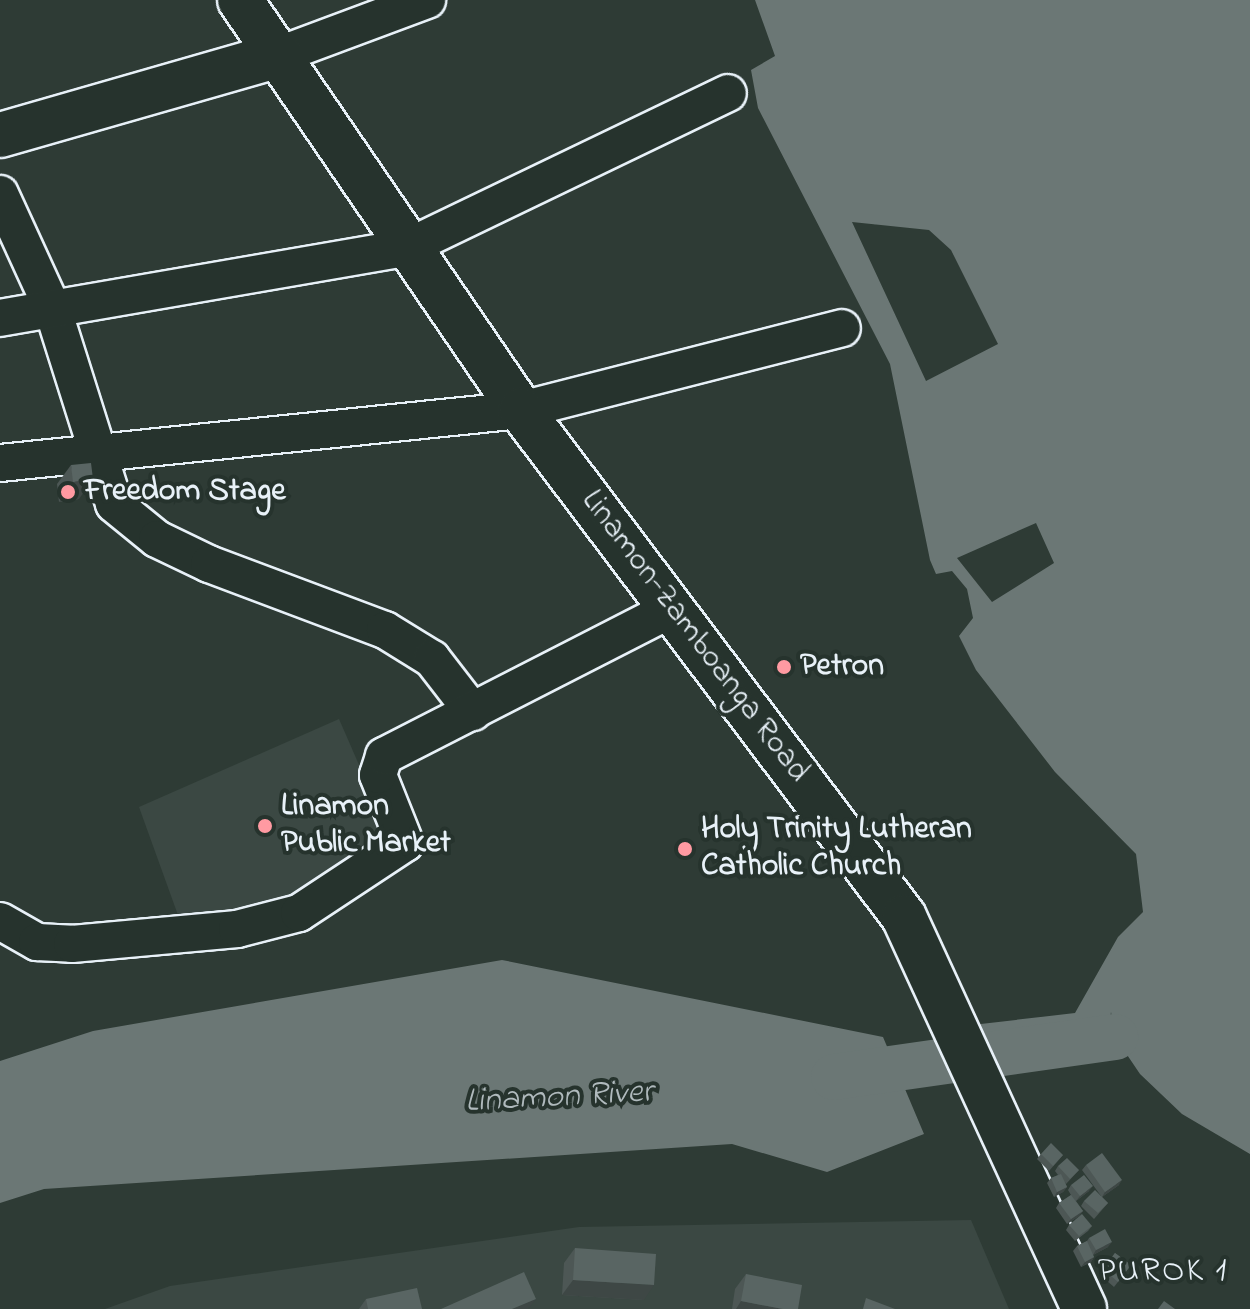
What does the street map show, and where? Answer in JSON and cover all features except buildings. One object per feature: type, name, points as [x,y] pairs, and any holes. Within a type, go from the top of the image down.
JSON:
[{"type":"main road","name":"Linamon-Zamboanga Road","points":[[240,0],[406,248],[521,410],[883,885],[922,946],[1084,1309]]},
{"type":"main road","points":[[0,135],[279,55]]},
{"type":"street","points":[[279,55],[427,0]]},
{"type":"street","points":[[0,318],[406,248],[728,93]]},
{"type":"street","points":[[0,194],[53,310],[109,494],[130,521],[209,564],[385,630],[432,659],[473,712]]},
{"type":"street","points":[[0,463],[99,457],[521,410],[842,328]]},
{"type":"street","points":[[0,921],[37,942],[72,944],[237,929],[299,913],[405,843],[378,775],[384,756],[671,609]]},
{"type":"shaded area","name":"Linamon Public Market","points":[[339,719],[394,845],[273,919],[183,929],[139,807]]},
{"type":"shaded area","points":[[971,1220],[1009,1309],[105,1309],[170,1286],[579,1227]]},
{"type":"water","points":[[755,0],[1250,0],[1250,1154],[1182,1114],[1140,1074],[1115,1037],[1111,1012],[1106,1052],[994,1073],[972,1025],[1075,1013],[1118,937],[1143,912],[1136,854],[1055,772],[976,670],[959,636],[973,618],[967,589],[952,571],[936,574],[930,560],[890,364],[758,108],[751,70],[775,56]],"holes":[[[852,222],[929,230],[951,250],[998,344],[926,381]],[[1036,523],[1054,563],[992,602],[957,558]]]},
{"type":"water","points":[[502,960],[883,1037],[924,1134],[827,1172],[732,1144],[44,1189],[0,1203],[0,1061],[93,1031]]},
{"type":"waterway","name":"Linamon River","points":[[834,1077],[1115,1037]]},
{"type":"place","name":"Freedom Stage","points":[[68,492]]},
{"type":"place","name":"Petron","points":[[784,667]]},
{"type":"place","name":"Linamon Public Market","points":[[265,826]]},
{"type":"place","name":"Holy Trinity Lutheran Catholic Church","points":[[685,849]]},
{"type":"district","name":"PUROK 1","points":[[1163,1273]]}]
